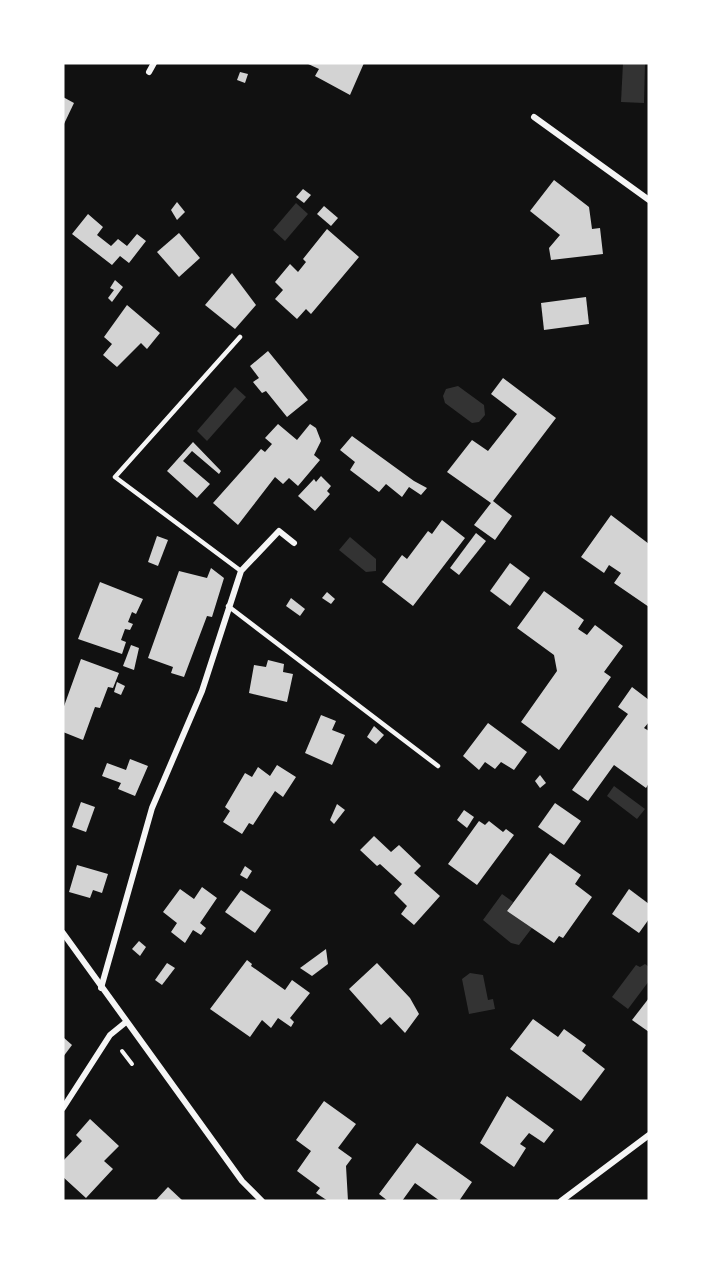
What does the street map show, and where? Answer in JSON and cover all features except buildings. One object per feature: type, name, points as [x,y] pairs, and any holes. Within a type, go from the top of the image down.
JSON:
[{"type":"street","points":[[149,72],[154,63]]},
{"type":"street","points":[[534,117],[649,200]]},
{"type":"street","points":[[101,988],[152,808],[202,691],[241,571],[279,531],[294,543]]},
{"type":"street","points":[[63,933],[242,1181],[262,1201]]},
{"type":"street","points":[[63,1107],[110,1035],[126,1022]]},
{"type":"street","points":[[561,1201],[649,1135]]},
{"type":"lane","points":[[240,337],[115,477],[241,571]]},
{"type":"lane","points":[[228,606],[438,766]]},
{"type":"shaded area","points":[[623,63],[645,63],[644,103],[621,102]]},
{"type":"shaded area","points":[[296,203],[308,214],[285,241],[273,230]]},
{"type":"shaded area","points":[[458,386],[484,405],[485,415],[479,422],[472,423],[445,403],[443,396],[446,389]]},
{"type":"shaded area","points":[[235,387],[246,397],[207,441],[197,431]]},
{"type":"shaded area","points":[[350,537],[376,559],[376,571],[366,572],[339,550]]},
{"type":"shaded area","points":[[614,786],[645,809],[637,819],[607,796]]},
{"type":"shaded area","points":[[502,894],[513,902],[507,911],[532,928],[519,945],[511,943],[483,920]]},
{"type":"shaded area","points":[[645,964],[649,967],[649,981],[628,1009],[612,997],[636,965],[640,967]]},
{"type":"shaded area","points":[[470,973],[483,975],[488,1000],[493,999],[495,1009],[469,1014],[462,979]]}]
